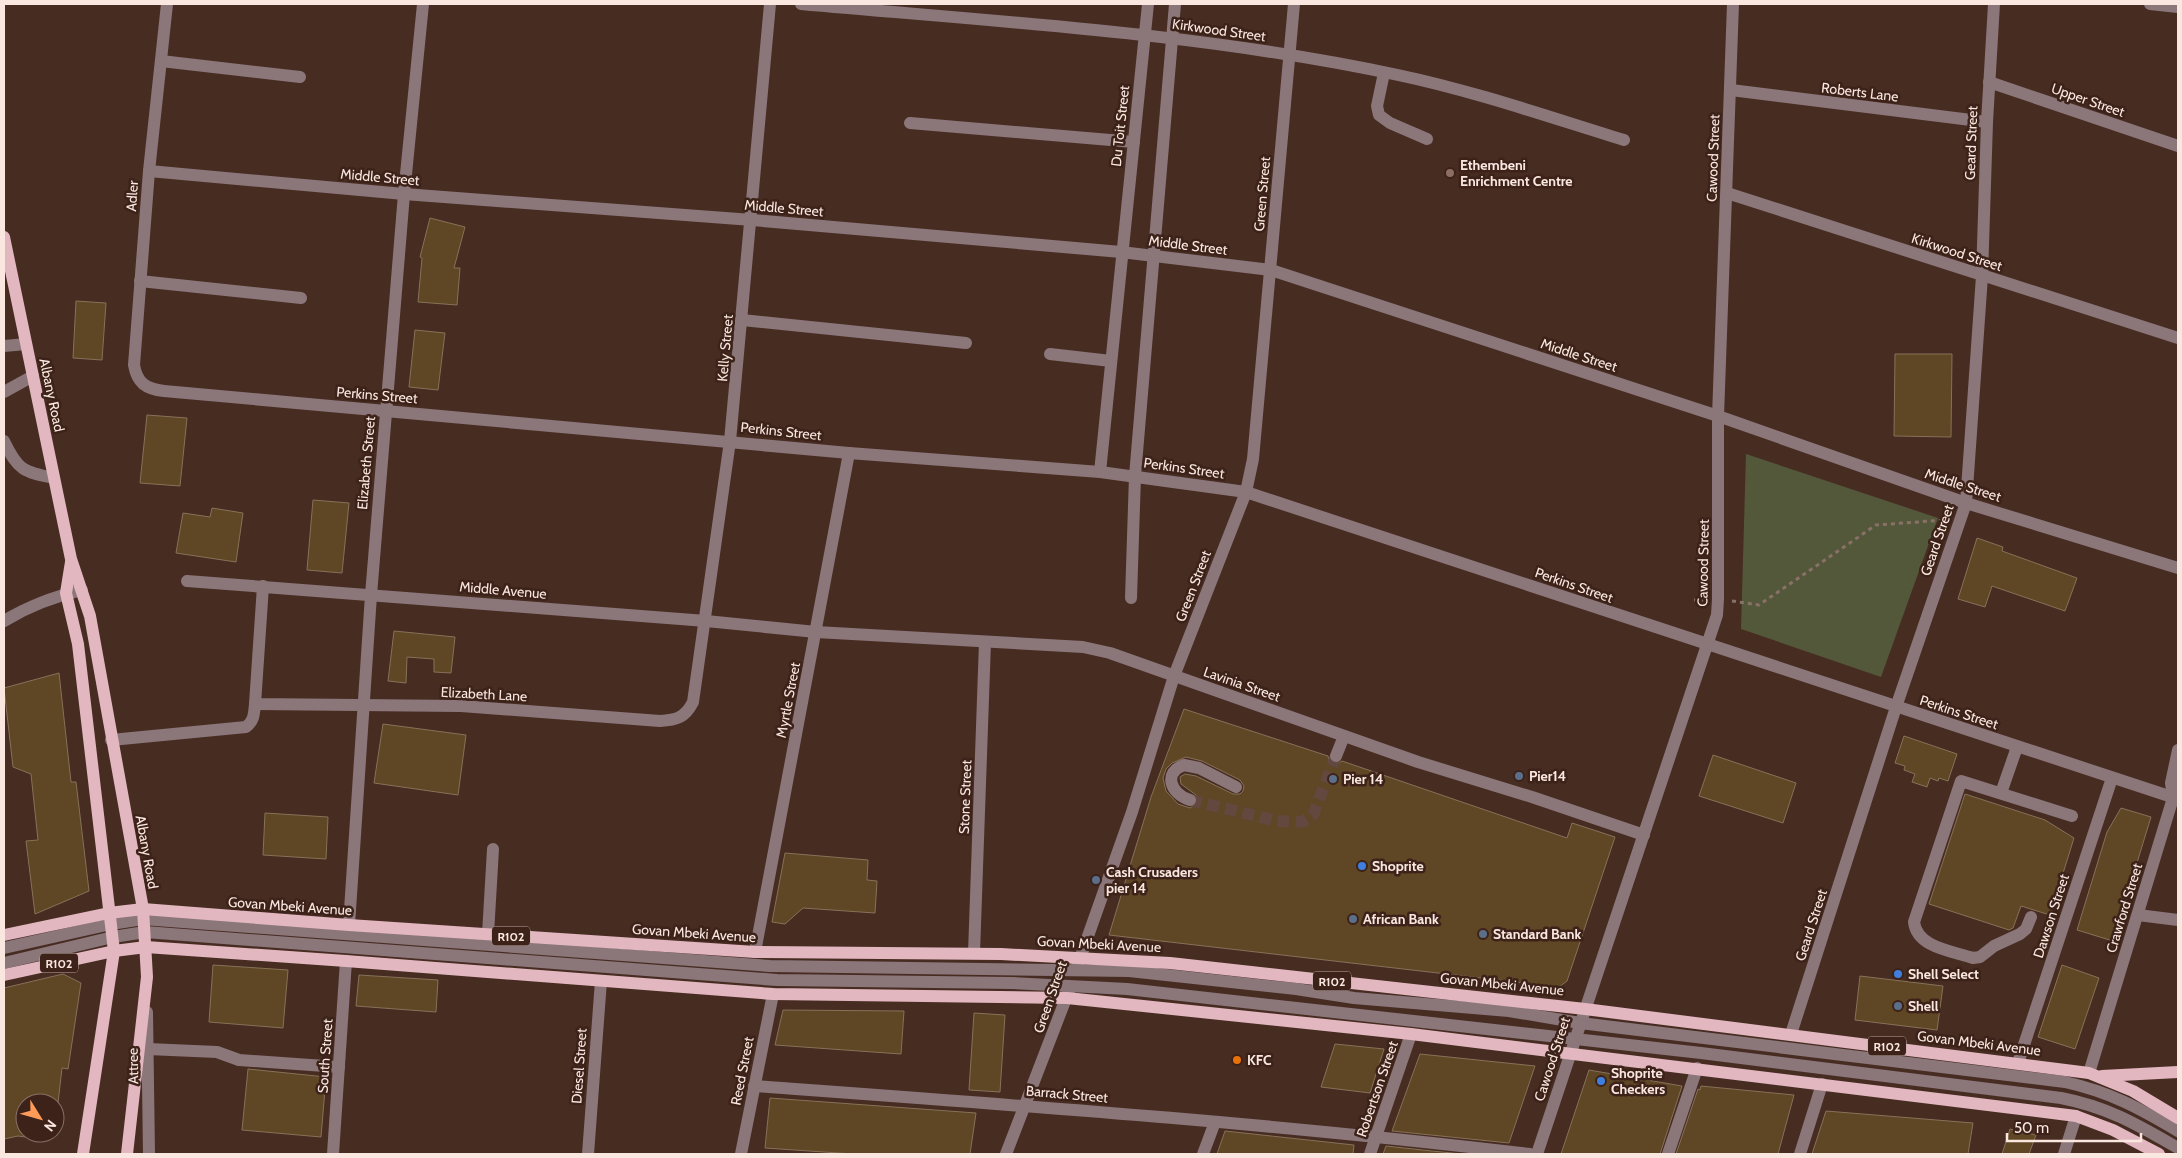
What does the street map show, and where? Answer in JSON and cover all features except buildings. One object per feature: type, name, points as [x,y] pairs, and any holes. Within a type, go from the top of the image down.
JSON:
[{"type":"main road","name":"Albany Road","points":[[4,236],[71,560],[82,590],[97,650],[111,740],[143,914],[147,977],[127,1154]]},
{"type":"main road","name":"Albany Road","points":[[71,560],[66,594],[79,653],[114,951],[83,1154]]},
{"type":"main road","name":"Govan Mbeki Avenue","points":[[4,936],[111,925],[143,914],[349,925],[755,952],[974,953],[1078,964],[1170,963],[1585,1009],[2094,1074],[2148,1099],[2178,1118]]},
{"type":"main road","name":"R102","points":[[4,975],[114,951],[146,947],[773,994],[1068,992],[1571,1052],[2076,1116],[2113,1130],[2159,1154]]},
{"type":"main road","points":[[2094,1074],[2178,1072]]},
{"type":"street","name":"Adler","points":[[146,387],[138,380],[134,365],[149,171],[167,4]]},
{"type":"street","name":"Elizabeth Street","points":[[349,925],[370,594],[404,194],[423,4]]},
{"type":"street","name":"Kelly Street","points":[[695,693],[730,441],[752,220],[770,4]]},
{"type":"street","name":"Kirkwood Street","points":[[801,4],[1145,35],[1288,55],[1454,88],[1624,140]]},
{"type":"street","name":"Du Toit Street","points":[[1100,472],[1121,252],[1148,4]]},
{"type":"street","points":[[1131,598],[1135,476],[1175,4]]},
{"type":"street","name":"Green Street","points":[[1006,1154],[1026,1106],[1068,992],[1132,812],[1174,676],[1246,492],[1253,458],[1294,4]]},
{"type":"street","name":"Cawood Street","points":[[1537,1154],[1717,615],[1718,416],[1733,4]]},
{"type":"street","name":"Geard Street","points":[[1791,1034],[1896,706],[1966,503],[1982,276],[1986,122],[1994,4]]},
{"type":"street","points":[[2150,4],[2178,7]]},
{"type":"street","points":[[161,61],[300,77]]},
{"type":"street","points":[[1384,73],[1377,106],[1379,115],[1390,123],[1427,139]]},
{"type":"street","name":"Upper Street","points":[[1989,82],[2178,146]]},
{"type":"street","name":"Roberts Lane","points":[[1731,90],[1986,122]]},
{"type":"street","points":[[910,123],[1134,142]]},
{"type":"street","name":"Middle Street","points":[[149,171],[404,194],[752,220],[1121,252],[1271,270],[1718,416],[1966,503],[2178,568]]},
{"type":"street","name":"Kirkwood Street","points":[[1726,193],[2178,338]]},
{"type":"street","points":[[140,282],[301,298]]},
{"type":"street","points":[[742,320],[966,343]]},
{"type":"street","points":[[4,346],[26,344]]},
{"type":"street","points":[[1050,354],[1111,361]]},
{"type":"street","points":[[4,392],[33,376]]},
{"type":"street","name":"Perkins Street","points":[[146,387],[164,391],[849,453],[1100,472],[1246,492],[2176,799]]},
{"type":"street","points":[[4,441],[17,465],[28,473],[54,478]]},
{"type":"street","name":"Myrtle Street","points":[[755,952],[849,453]]},
{"type":"street","name":"Middle Avenue","points":[[187,581],[706,621],[816,632]]},
{"type":"street","points":[[111,740],[246,727],[251,723],[254,717],[263,586]]},
{"type":"street","points":[[4,621],[13,615],[66,594],[82,590]]},
{"type":"street","name":"Lavinia Street","points":[[816,632],[1083,647],[1110,653],[1418,762],[1532,797],[1644,835]]},
{"type":"street","name":"Stone Street","points":[[974,953],[985,642]]},
{"type":"street","name":"Elizabeth Lane","points":[[255,704],[460,706],[660,721],[682,717],[693,702],[695,693]]},
{"type":"street","points":[[1336,756],[1344,736]]},
{"type":"street","points":[[2001,793],[2017,747]]},
{"type":"street","name":"Crawford Street","points":[[2094,1074],[2138,915],[2176,799],[2172,783],[2178,750]]},
{"type":"street","points":[[1190,800],[1179,796],[1172,787],[1172,777],[1175,771],[1184,765],[1199,768],[1236,787]]},
{"type":"street","name":"Dawson Street","points":[[2018,1063],[2112,778]]},
{"type":"street","points":[[2031,917],[2026,929],[2020,934],[1994,946],[1980,957],[1973,958],[1926,942],[1919,936],[1914,922],[1961,781],[2072,816]]},
{"type":"street","points":[[488,934],[493,849]]},
{"type":"street","points":[[143,914],[738,964],[1078,964],[1296,989],[1354,998],[1509,1011],[1580,1022],[2065,1082],[2105,1092],[2125,1100],[2178,1131]]},
{"type":"street","points":[[2138,915],[2178,920]]},
{"type":"street","points":[[4,963],[111,925]]},
{"type":"street","points":[[4,948],[111,925],[145,932],[777,980],[1012,982],[1068,992],[1142,990],[1576,1039],[2061,1098],[2101,1107],[2139,1125],[2178,1148]]},
{"type":"street","name":"South Street","points":[[333,1154],[346,961]]},
{"type":"street","name":"Attree","points":[[147,977],[149,1154]]},
{"type":"street","name":"Diesel Street","points":[[591,1154],[601,981]]},
{"type":"street","name":"Reed Street","points":[[741,1154],[773,994]]},
{"type":"street","name":"Robertson Street","points":[[1370,1154],[1411,1034]]},
{"type":"street","points":[[148,1049],[217,1052],[239,1060],[339,1067]]},
{"type":"street","points":[[1668,1154],[1697,1068]]},
{"type":"street","points":[[1800,1154],[1822,1084]]},
{"type":"street","name":"Barrack Street","points":[[754,1086],[1026,1106],[1377,1136],[1530,1154]]},
{"type":"street","points":[[2064,1154],[2076,1116]]},
{"type":"street","points":[[1203,1154],[1215,1122]]},
{"type":"path","points":[[1694,600],[1718,599],[1759,605],[1876,525],[1961,518]]},
{"type":"green space","points":[[1746,454],[1938,518],[1881,677],[1741,629]]},
{"type":"tunnel","points":[[1190,800],[1277,821],[1302,822],[1313,815],[1336,756]]},
{"type":"place","name":"Ethembeni Enrichment Centre","points":[[1450,173]]},
{"type":"place","name":"Pier14","points":[[1519,776]]},
{"type":"place","name":"Pier 14","points":[[1333,779]]},
{"type":"place","name":"Shoprite","points":[[1362,866]]},
{"type":"place","name":"Cash Crusaders pier 14","points":[[1096,880]]},
{"type":"place","name":"African Bank","points":[[1353,919]]},
{"type":"place","name":"Standard Bank","points":[[1483,934]]},
{"type":"place","name":"Shell Select","points":[[1898,974]]},
{"type":"place","name":"Shell","points":[[1898,1006]]},
{"type":"place","name":"KFC","points":[[1237,1060]]},
{"type":"place","name":"Shoprite Checkers","points":[[1601,1081]]}]
